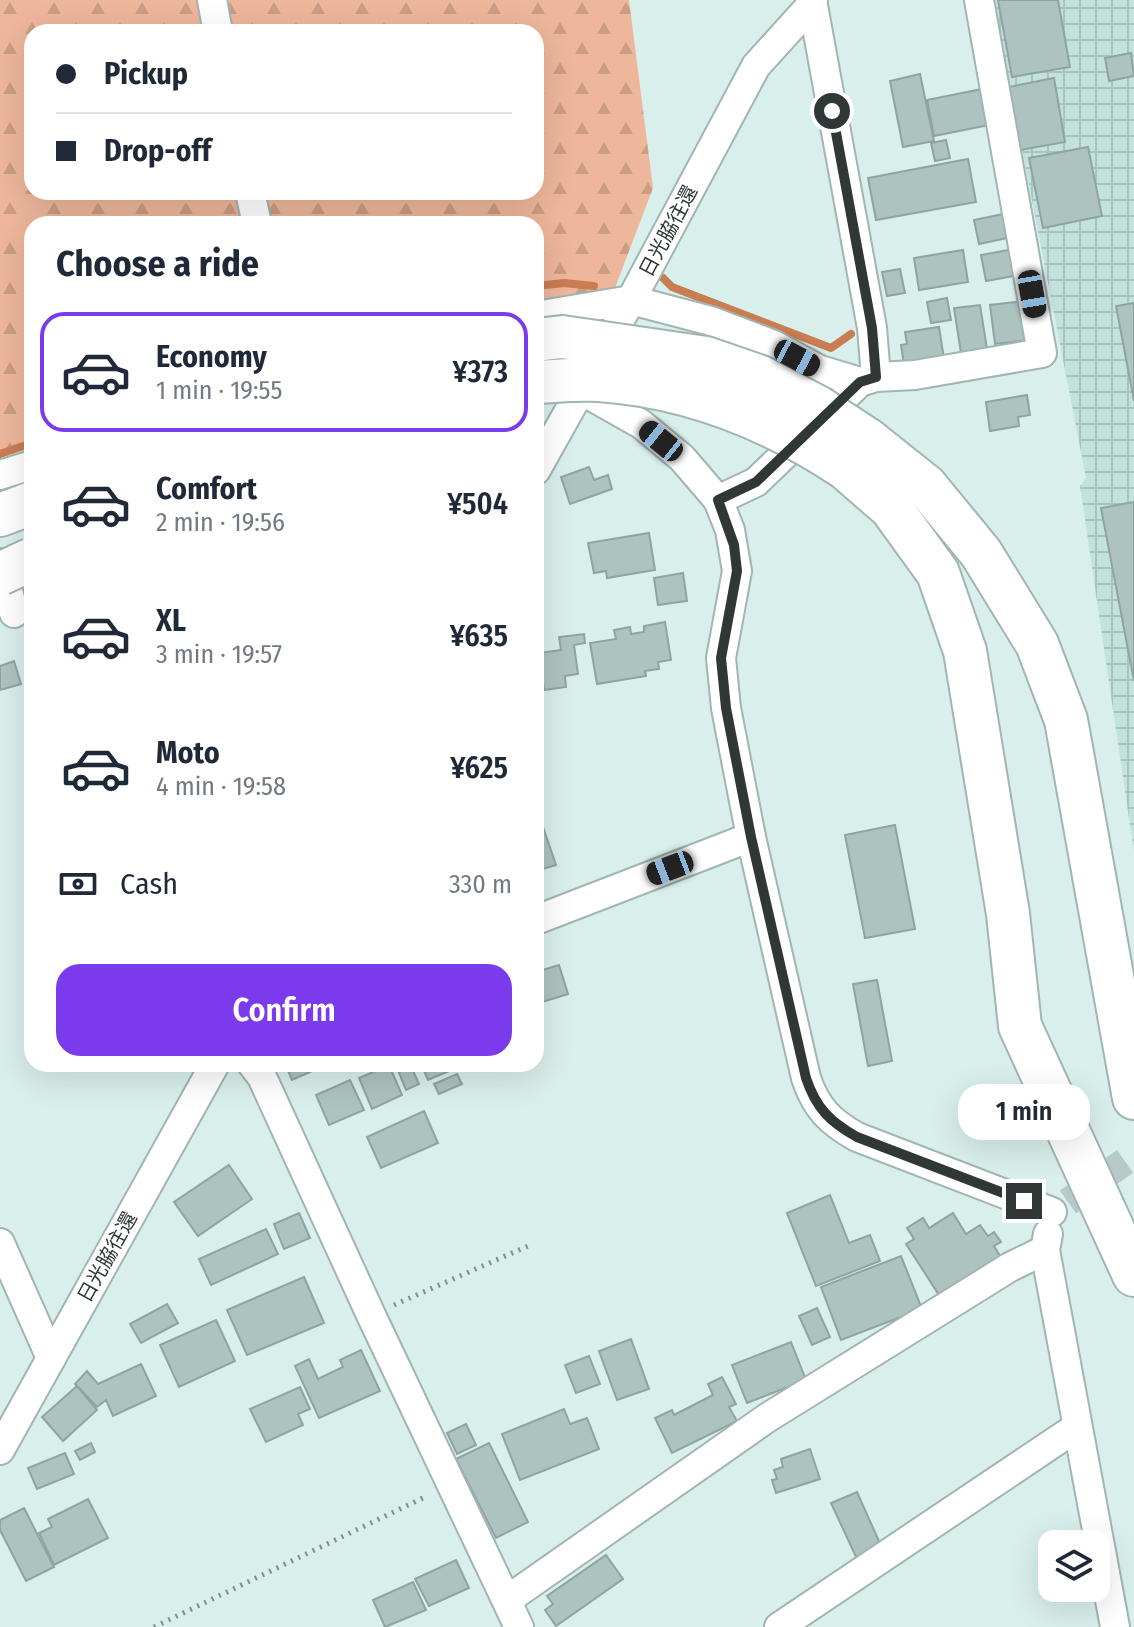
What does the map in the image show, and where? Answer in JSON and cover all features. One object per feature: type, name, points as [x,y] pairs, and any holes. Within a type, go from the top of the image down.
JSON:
[{"type":"highway","points":[[544,339],[562,337],[706,358],[761,377],[818,407],[856,454],[938,573],[965,651],[1008,914],[1020,1026],[1134,1275]]},
{"type":"highway","points":[[544,382],[597,380],[693,397],[763,420],[813,447],[856,454],[926,486],[945,508],[981,553],[1037,644],[1066,720],[1134,1098]]},
{"type":"highway","points":[[0,502],[24,496]]},
{"type":"highway","points":[[0,515],[24,506]]},
{"type":"highway","points":[[0,553],[24,545]]},
{"type":"highway","points":[[0,574],[24,563]]},
{"type":"street","points":[[212,0],[216,24]]},
{"type":"street","points":[[544,315],[631,300],[711,321],[774,345],[820,370],[868,380],[1042,353],[979,0]]},
{"type":"street","points":[[718,500],[756,482],[868,380],[872,328],[812,2]]},
{"type":"street","name":"日光脇往還","points":[[544,455],[756,66],[812,2]]},
{"type":"street","points":[[579,389],[641,424],[682,458],[718,500],[734,545],[737,571],[721,658],[726,708],[751,837],[806,1078],[820,1110],[835,1125],[857,1137],[1060,1207],[1045,1250],[1115,1627]]},
{"type":"street","points":[[0,475],[24,468]]},
{"type":"street","points":[[0,563],[15,612]]},
{"type":"street","points":[[544,917],[751,837]]},
{"type":"street","name":"日光脇往還","points":[[0,1450],[211,1072]]},
{"type":"street","points":[[258,1072],[519,1627]]},
{"type":"street","points":[[0,1243],[51,1358]]},
{"type":"street","points":[[507,1600],[767,1418],[1010,1267],[1045,1250]]},
{"type":"street","points":[[779,1627],[1077,1427]]},
{"type":"path","points":[[371,1315],[528,1246]]},
{"type":"path","points":[[154,1627],[452,1484]]},
{"type":"shaded area","points":[[993,0],[1134,0],[1134,852],[1080,486],[1086,478]]},
{"type":"green space","points":[[0,0],[629,0],[653,188],[610,301],[544,302],[544,216],[24,216],[24,448],[0,456]]},
{"type":"building","points":[[998,0],[1058,0],[1070,67],[1012,77]]},
{"type":"building","points":[[1131,53],[1134,76],[1109,81],[1105,58]]},
{"type":"building","points":[[920,74],[934,141],[903,147],[890,81]]},
{"type":"building","points":[[1054,78],[1065,142],[1020,150],[1009,87]]},
{"type":"building","points":[[982,89],[989,125],[934,136],[927,100]]},
{"type":"building","points":[[946,140],[950,158],[935,161],[931,143]]},
{"type":"building","points":[[1088,147],[1102,216],[1043,228],[1029,158]]},
{"type":"building","points":[[968,159],[976,202],[876,220],[868,178]]},
{"type":"building","points":[[1008,213],[1012,237],[979,244],[974,220]]},
{"type":"building","points":[[1014,249],[1019,275],[986,281],[981,255]]},
{"type":"building","points":[[963,250],[968,282],[919,290],[914,258]]},
{"type":"building","points":[[900,269],[905,293],[887,296],[882,272]]},
{"type":"building","points":[[947,298],[951,320],[931,323],[927,302]]},
{"type":"building","points":[[1024,301],[1030,340],[995,344],[990,305]]},
{"type":"building","points":[[1134,303],[1134,401],[1116,306]]},
{"type":"building","points":[[980,305],[987,349],[961,353],[954,308]]},
{"type":"building","points":[[939,327],[944,359],[904,365],[901,345],[907,344],[905,332]]},
{"type":"building","points":[[1027,395],[1030,415],[1018,417],[1019,426],[990,431],[986,402]]},
{"type":"building","points":[[589,467],[594,480],[608,475],[612,489],[570,504],[561,477]]},
{"type":"building","points":[[1134,502],[1134,681],[1101,508]]},
{"type":"building","points":[[649,533],[655,570],[607,578],[606,571],[594,573],[588,543]]},
{"type":"building","points":[[683,573],[687,601],[658,605],[654,578]]},
{"type":"building","points":[[665,622],[671,660],[658,662],[659,669],[645,671],[646,676],[597,684],[590,643],[616,639],[614,630],[630,627],[631,634],[644,632],[644,626]]},
{"type":"building","points":[[584,634],[585,643],[574,645],[578,674],[565,676],[566,687],[544,690],[544,652],[561,650],[559,637]]},
{"type":"building","points":[[14,661],[21,684],[0,690],[0,666]]},
{"type":"building","points":[[895,825],[915,929],[865,938],[845,835]]},
{"type":"building","points":[[544,830],[556,865],[544,869]]},
{"type":"building","points":[[559,965],[568,994],[544,1002],[544,970]]},
{"type":"building","points":[[877,980],[892,1061],[868,1066],[853,984]]},
{"type":"building","points":[[288,1072],[310,1072],[292,1080]]},
{"type":"building","points":[[373,1072],[392,1072],[402,1095],[372,1109],[359,1078]]},
{"type":"building","points":[[399,1072],[414,1072],[419,1084],[406,1090]]},
{"type":"building","points":[[424,1072],[447,1072],[428,1080]]},
{"type":"building","points":[[457,1074],[462,1084],[439,1094],[434,1084]]},
{"type":"building","points":[[350,1080],[364,1110],[329,1125],[316,1095]]},
{"type":"building","points":[[424,1111],[438,1143],[381,1168],[367,1137]]},
{"type":"building","points":[[229,1165],[252,1199],[198,1236],[174,1202]]},
{"type":"building","points":[[830,1195],[849,1243],[870,1235],[880,1261],[816,1286],[787,1213]]},
{"type":"building","points":[[299,1213],[310,1238],[284,1249],[274,1224]]},
{"type":"building","points":[[953,1213],[966,1234],[980,1225],[988,1236],[994,1232],[1001,1242],[994,1246],[1000,1256],[939,1295],[906,1244],[914,1239],[907,1228],[923,1218],[929,1228]]},
{"type":"building","points":[[266,1229],[278,1254],[211,1285],[199,1259]]},
{"type":"building","points":[[901,1256],[922,1309],[841,1340],[821,1287]]},
{"type":"building","points":[[304,1277],[324,1323],[247,1355],[227,1310]]},
{"type":"building","points":[[167,1304],[178,1323],[141,1343],[130,1324]]},
{"type":"building","points":[[817,1308],[830,1337],[812,1345],[799,1316]]},
{"type":"building","points":[[216,1320],[235,1361],[179,1387],[160,1345]]},
{"type":"building","points":[[631,1339],[649,1389],[617,1400],[599,1351]]},
{"type":"building","points":[[791,1342],[806,1380],[747,1403],[732,1365]]},
{"type":"building","points":[[361,1350],[380,1391],[319,1418],[295,1366],[309,1359],[318,1379],[343,1367],[340,1360]]},
{"type":"building","points":[[589,1356],[600,1384],[576,1393],[565,1365]]},
{"type":"building","points":[[141,1364],[156,1396],[113,1416],[106,1400],[97,1407],[75,1384],[87,1371],[98,1384]]},
{"type":"building","points":[[722,1377],[736,1404],[729,1407],[737,1421],[672,1453],[655,1418],[672,1410],[674,1415],[713,1395],[708,1384]]},
{"type":"building","points":[[77,1386],[97,1410],[63,1441],[42,1417]]},
{"type":"building","points":[[300,1387],[310,1409],[298,1414],[303,1425],[266,1442],[250,1409]]},
{"type":"building","points":[[564,1409],[570,1424],[587,1418],[599,1449],[520,1480],[502,1434]]},
{"type":"building","points":[[466,1424],[476,1445],[457,1454],[447,1433]]},
{"type":"building","points":[[91,1443],[95,1452],[80,1460],[75,1451]]},
{"type":"building","points":[[489,1443],[528,1522],[496,1538],[456,1459]]},
{"type":"building","points":[[810,1449],[820,1479],[776,1493],[772,1480],[777,1479],[774,1470],[783,1467],[781,1459]]},
{"type":"building","points":[[65,1453],[74,1474],[37,1489],[28,1468]]},
{"type":"building","points":[[857,1492],[882,1548],[857,1559],[831,1503]]},
{"type":"building","points":[[88,1499],[108,1538],[54,1565],[39,1533],[52,1527],[48,1519]]},
{"type":"building","points":[[24,1508],[54,1567],[26,1581],[0,1530],[0,1520]]},
{"type":"building","points":[[606,1555],[623,1579],[556,1626],[545,1610],[553,1604],[547,1596]]},
{"type":"building","points":[[456,1560],[469,1588],[429,1606],[415,1579]]},
{"type":"building","points":[[413,1582],[426,1610],[385,1627],[373,1600]]},
{"type":"waterway","points":[[663,278],[672,287],[831,348],[851,334]]},
{"type":"waterway","points":[[544,285],[564,283],[594,286]]},
{"type":"waterway","points":[[0,454],[24,446]]},
{"type":"tunnel","points":[[1068,1202],[1134,1155]]},
{"type":"route","points":[[832,111],[872,328],[876,377],[860,382],[756,482],[718,500],[730,530],[737,571],[721,658],[726,708],[751,837],[806,1078],[820,1110],[835,1125],[857,1137],[1024,1201]]}]
